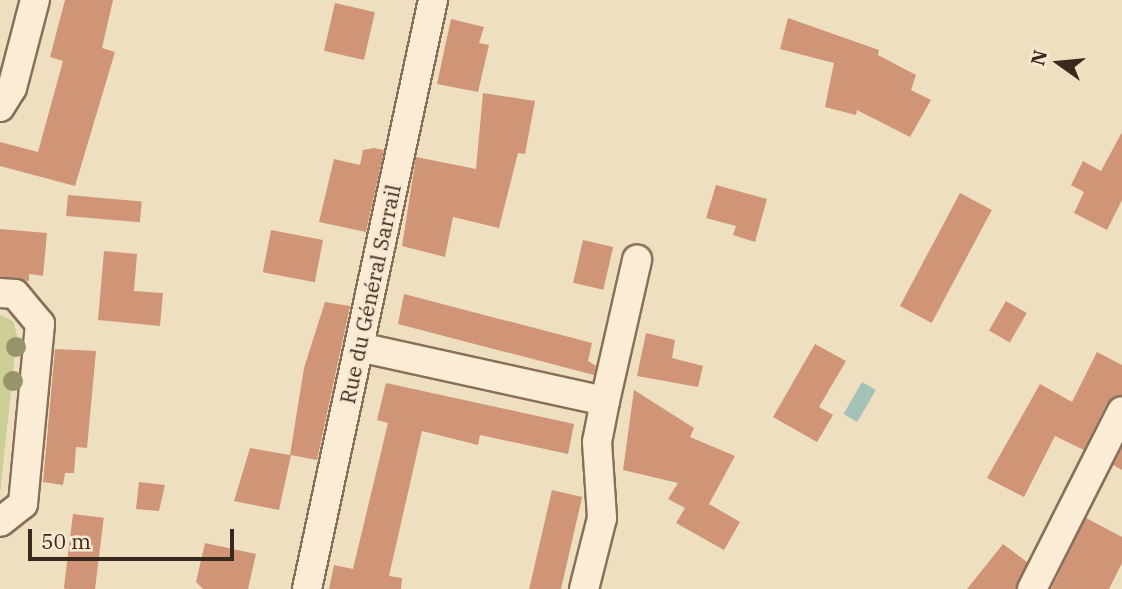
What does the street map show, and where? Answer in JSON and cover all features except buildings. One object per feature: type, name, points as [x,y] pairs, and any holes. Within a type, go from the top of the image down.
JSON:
[{"type":"street","points":[[0,107],[12,88],[35,0]]},
{"type":"street","name":"Rue du Général Sarrail","points":[[307,589],[433,0]]},
{"type":"street","points":[[584,589],[602,519],[597,442],[637,260]]},
{"type":"street","points":[[0,293],[15,295],[40,324],[23,504],[0,522]]},
{"type":"street","points":[[359,347],[606,401]]},
{"type":"street","points":[[1032,589],[1122,411]]},
{"type":"green space","points":[[0,315],[13,321],[17,335],[0,494]]},
{"type":"water","points":[[862,382],[876,390],[857,422],[844,414]]}]
